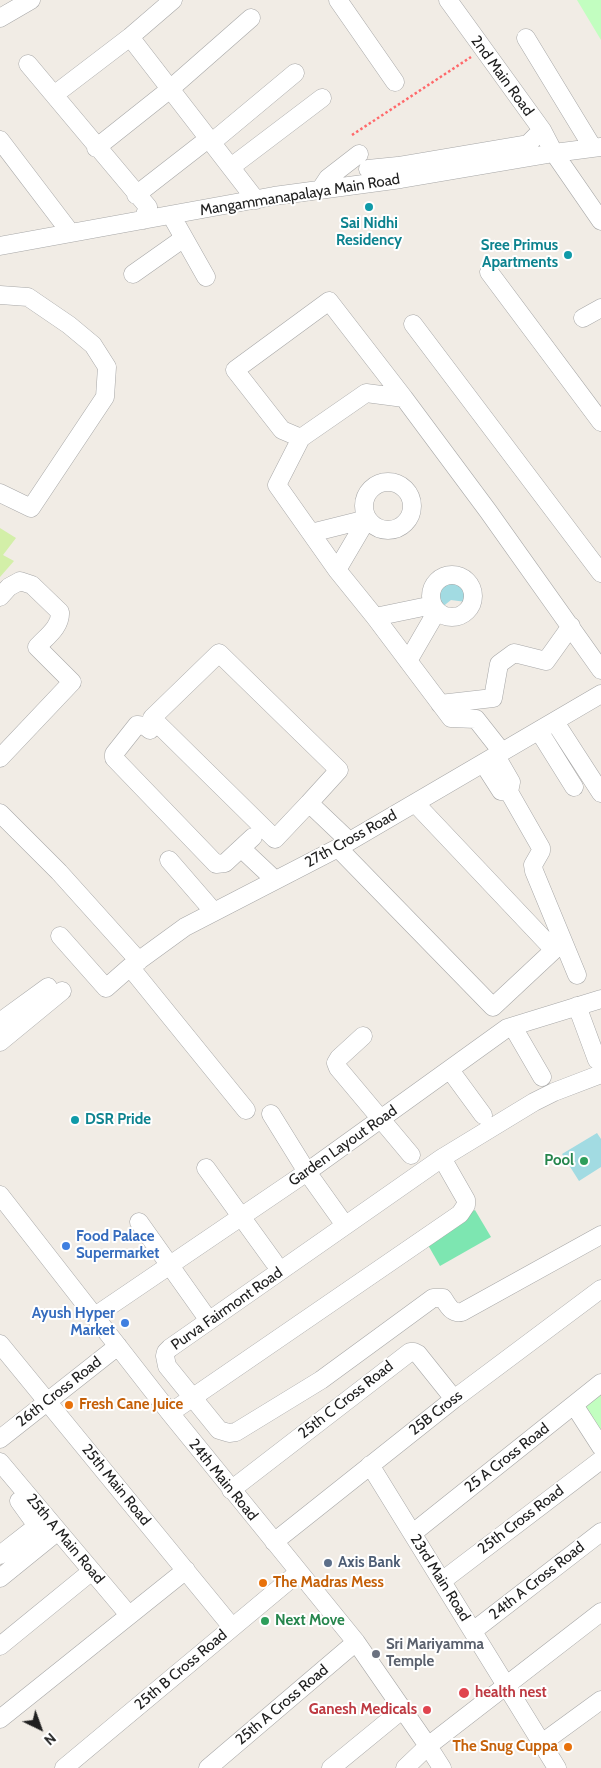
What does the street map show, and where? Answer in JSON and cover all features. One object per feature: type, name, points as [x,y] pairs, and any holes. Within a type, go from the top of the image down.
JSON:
[{"type":"street","points":[[0,18],[31,0]]},
{"type":"street","points":[[54,95],[130,37],[173,0]]},
{"type":"street","points":[[338,0],[396,82]]},
{"type":"street","name":"2nd Main Road","points":[[448,0],[542,130],[554,153],[593,195],[601,221]]},
{"type":"street","points":[[96,148],[169,90],[251,18]]},
{"type":"street","points":[[130,37],[169,90],[256,200]]},
{"type":"street","points":[[526,38],[597,147]]},
{"type":"street","points":[[28,64],[96,148],[148,207],[143,220]]},
{"type":"street","points":[[136,194],[209,141],[295,73]]},
{"type":"street","points":[[231,167],[322,98]]},
{"type":"street","points":[[320,190],[328,178],[363,162],[400,173],[528,144],[542,130]]},
{"type":"street","points":[[0,140],[70,232]]},
{"type":"street","name":"Mangammanapalaya Main Road","points":[[0,246],[70,232],[320,190],[400,173],[597,147]]},
{"type":"street","points":[[171,216],[206,276]]},
{"type":"street","points":[[133,274],[184,238]]},
{"type":"street","points":[[489,272],[601,422]]},
{"type":"street","points":[[0,295],[28,297],[93,345],[107,367],[106,397],[31,508],[0,494]]},
{"type":"street","points":[[301,438],[282,430],[236,370],[329,300],[404,398],[571,626],[601,670]]},
{"type":"street","points":[[583,318],[601,308]]},
{"type":"street","points":[[413,324],[601,573]]},
{"type":"street","points":[[404,398],[366,393],[301,438],[277,485],[336,570],[375,616],[451,718],[476,719],[494,757],[511,782],[509,792],[541,848],[541,852],[532,865],[577,975]]},
{"type":"street","points":[[311,533],[367,518],[336,570]]},
{"type":"street","points":[[0,597],[9,587],[20,581],[32,585],[60,612],[60,620],[37,647],[72,682],[0,758]]},
{"type":"street","points":[[375,616],[435,608],[408,661]]},
{"type":"street","points":[[440,704],[493,698],[499,664],[514,653],[546,660],[571,626]]},
{"type":"street","points":[[219,653],[339,770],[309,803],[275,838],[152,718],[219,653]]},
{"type":"street","name":"27th Cross Road","points":[[60,936],[106,988],[184,927],[343,845],[601,694]]},
{"type":"street","points":[[555,722],[601,793]]},
{"type":"street","points":[[150,730],[146,726],[137,725],[114,754],[114,758],[216,864],[226,863],[247,843],[275,880]]},
{"type":"street","points":[[539,731],[574,787]]},
{"type":"street","points":[[561,766],[577,757]]},
{"type":"street","points":[[309,803],[343,845],[493,1007],[554,950],[415,803]]},
{"type":"street","points":[[0,813],[59,872],[135,964],[246,1110]]},
{"type":"street","points":[[169,860],[214,912]]},
{"type":"street","points":[[0,1022],[55,989],[0,1042]]},
{"type":"street","name":"Garden Layout Road","points":[[95,1316],[307,1172],[507,1028],[601,998]]},
{"type":"street","points":[[577,1006],[599,1067]]},
{"type":"street","points":[[513,1027],[542,1077]]},
{"type":"street","points":[[363,1036],[339,1058],[336,1063],[338,1068],[411,1155]]},
{"type":"street","name":"Purva Fairmont Road","points":[[599,1067],[534,1102],[442,1158],[170,1348],[165,1356],[167,1366],[219,1430],[229,1434],[236,1432],[321,1380],[436,1297],[443,1298],[452,1311],[457,1313],[468,1310],[601,1235]]},
{"type":"street","points":[[450,1070],[483,1115]]},
{"type":"street","points":[[271,1114],[307,1172],[342,1220]]},
{"type":"street","points":[[170,1413],[460,1214],[466,1205],[466,1200],[442,1158]]},
{"type":"street","points":[[206,1168],[242,1215],[274,1262]]},
{"type":"street","name":"24th Main Road","points":[[0,1195],[231,1490],[356,1642],[442,1768]]},
{"type":"street","points":[[139,1222],[205,1315]]},
{"type":"street","name":"25B Cross","points":[[274,1542],[454,1399],[601,1290]]},
{"type":"street","points":[[392,1328],[410,1352]]},
{"type":"street","name":"25th Main Road","points":[[0,1344],[232,1627]]},
{"type":"street","name":"26th Cross Road","points":[[0,1438],[118,1346]]},
{"type":"street","name":"25th C Cross Road","points":[[231,1490],[410,1352],[418,1354],[454,1399]]},
{"type":"street","name":"25 A Cross Road","points":[[413,1533],[601,1384]]},
{"type":"street","points":[[574,1405],[601,1447]]},
{"type":"street","name":"25th Cross Road","points":[[442,1581],[601,1460]]},
{"type":"street","name":"25th A Main Road","points":[[0,1462],[129,1615]]},
{"type":"street","name":"23rd Main Road","points":[[370,1465],[557,1768]]},
{"type":"street","points":[[0,1477],[37,1526],[0,1555]]},
{"type":"street","points":[[0,1578],[58,1531]]},
{"type":"street","name":"24th A Cross Road","points":[[472,1631],[601,1532]]},
{"type":"street","points":[[0,1719],[186,1570]]},
{"type":"street","points":[[0,1646],[92,1571]]},
{"type":"street","name":"25th B Cross Road","points":[[64,1768],[299,1572]]},
{"type":"street","points":[[405,1768],[428,1746],[601,1612]]},
{"type":"street","name":"25th A Cross Road","points":[[208,1768],[356,1642]]},
{"type":"street","points":[[542,1744],[601,1700]]},
{"type":"street","points":[[331,1768],[403,1709]]},
{"type":"path","points":[[352,135],[476,55]]},
{"type":"green space","points":[[577,0],[601,0],[601,40]]},
{"type":"green space","points":[[0,528],[16,538],[3,555],[14,561],[0,577]]},
{"type":"green space","points":[[475,1210],[491,1237],[440,1266],[424,1238]]},
{"type":"green space","points":[[601,1394],[601,1431],[585,1406]]},
{"type":"water","points":[[453,574],[461,585],[469,589],[470,596],[466,602],[451,600],[441,608],[435,605],[439,595],[433,588],[434,584]]},
{"type":"water","name":"Pool","points":[[597,1133],[601,1139],[601,1167],[579,1181],[562,1154]]},
{"type":"place","name":"Sai Nidhi Residency","points":[[369,207]]},
{"type":"place","name":"Sree Primus Apartments","points":[[568,255]]},
{"type":"place","name":"DSR Pride","points":[[75,1120]]},
{"type":"place","name":"Pool","points":[[584,1161]]},
{"type":"place","name":"Food Palace Supermarket","points":[[66,1246]]},
{"type":"place","name":"Ayush Hyper Market","points":[[125,1323]]},
{"type":"place","name":"Fresh Cane Juice","points":[[69,1405]]},
{"type":"place","name":"Axis Bank","points":[[328,1563]]},
{"type":"place","name":"The Madras Mess","points":[[263,1583]]},
{"type":"place","name":"Next Move","points":[[265,1621]]},
{"type":"place","name":"Sri Mariyamma Temple","points":[[376,1654]]},
{"type":"place","name":"health nest","points":[[464,1693]]},
{"type":"place","name":"Ganesh Medicals","points":[[427,1710]]},
{"type":"place","name":"The Snug Cuppa","points":[[568,1747]]}]
